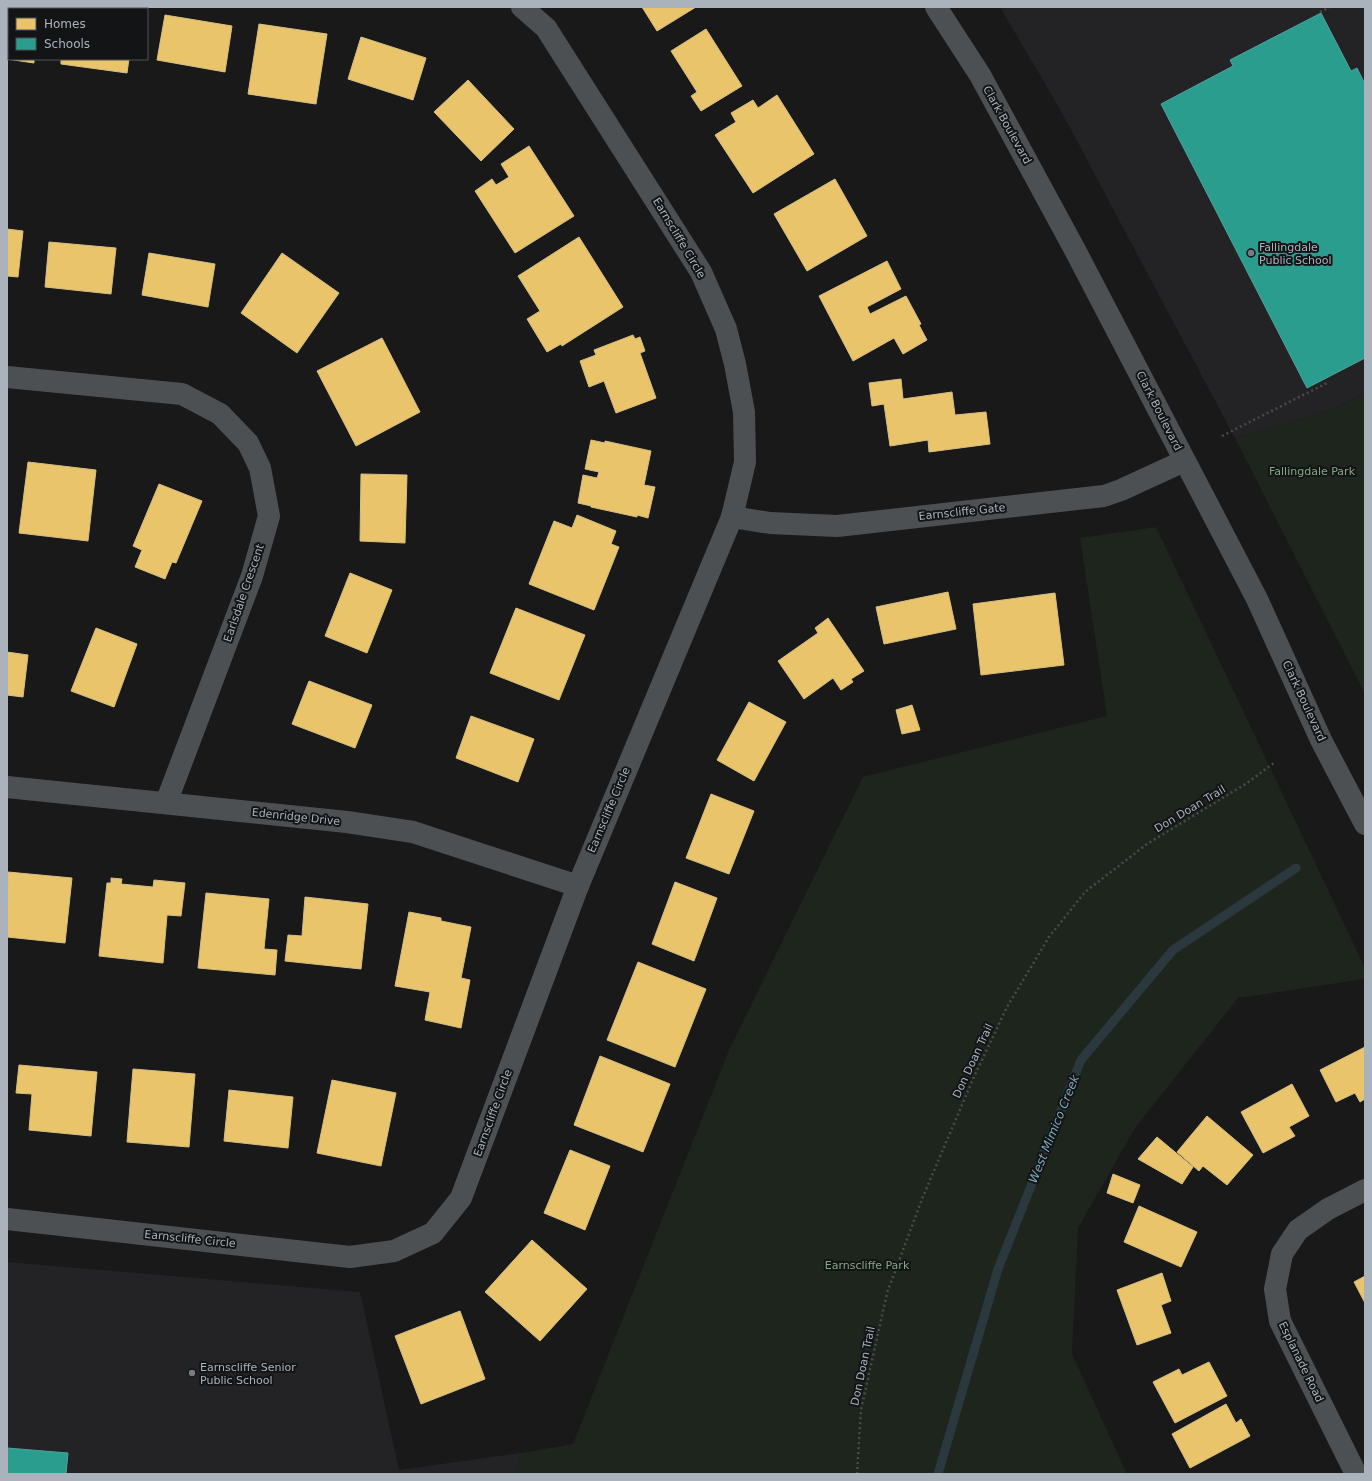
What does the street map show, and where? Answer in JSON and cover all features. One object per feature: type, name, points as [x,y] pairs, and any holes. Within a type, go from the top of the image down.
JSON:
[{"type":"street","name":"Earnscliffe Circle","points":[[7,1219],[350,1257],[394,1251],[433,1233],[461,1198],[578,886],[732,517],[745,462],[744,412],[735,364],[726,329],[701,272],[546,28],[522,7]]},
{"type":"street","name":"Clark Boulevard","points":[[936,7],[987,89],[1075,250],[1257,599],[1322,740],[1365,824]]},
{"type":"street","name":"Earlsdale Crescent","points":[[7,377],[182,394],[220,414],[248,443],[260,468],[269,516],[261,546],[252,576],[166,803]]},
{"type":"street","name":"Earnscliffe Gate","points":[[732,517],[770,523],[837,526],[1104,496],[1121,490],[1184,460]]},
{"type":"street","name":"Edenridge Drive","points":[[7,787],[347,822],[413,832],[578,886]]},
{"type":"street","name":"Esplanade Road","points":[[1356,1474],[1280,1321],[1275,1288],[1282,1254],[1298,1230],[1328,1209],[1365,1190]]},
{"type":"path","points":[[1320,12],[1330,7]]},
{"type":"path","points":[[1222,436],[1327,383]]},
{"type":"path","name":"Don Doan Trail","points":[[857,1474],[861,1410],[887,1293],[922,1199],[970,1086],[1007,1007],[1049,937],[1085,892],[1148,844],[1247,783],[1274,764]]},
{"type":"shaded area","name":"Fallingdale Public School","points":[[1000,7],[1365,7],[1365,394],[1332,410],[1235,438],[1061,111]]},
{"type":"shaded area","name":"Earnscliffe Senior Public School","points":[[7,1262],[360,1292],[399,1470],[521,1453],[517,1474],[7,1474]]},
{"type":"green space","name":"Fallingdale Park","points":[[1365,394],[1365,694],[1235,438],[1332,410]]},
{"type":"green space","name":"Earnscliffe Park","points":[[1156,527],[1365,968],[1365,979],[1238,998],[1135,1128],[1078,1228],[1072,1354],[1127,1474],[517,1474],[521,1453],[573,1444],[729,1050],[863,777],[1107,716],[1080,538]]},
{"type":"building: Homes","points":[[7,7],[42,7],[8,8],[7,21]]},
{"type":"building: Homes","points":[[69,7],[137,7],[137,8]]},
{"type":"building: Homes","points":[[642,7],[696,7],[657,31]]},
{"type":"building: Homes","points":[[165,15],[232,26],[225,72],[157,60]]},
{"type":"building: Homes","points":[[8,21],[8,59],[7,59]]},
{"type":"building: Homes","points":[[259,24],[327,34],[316,104],[248,94]]},
{"type":"building: Homes","points":[[706,29],[742,86],[701,111],[691,96],[697,92],[671,51]]},
{"type":"building: Homes","points":[[361,37],[426,58],[413,100],[348,79]]},
{"type":"building: Homes","points":[[14,60],[34,60],[34,63]]},
{"type":"building: Homes","points":[[61,60],[129,60],[127,73],[61,64]]},
{"type":"building: Homes","points":[[468,80],[514,129],[481,161],[434,112]]},
{"type":"building: Homes","points":[[777,95],[814,154],[753,193],[715,135],[736,122],[731,113],[753,100],[758,108]]},
{"type":"building: Homes","points":[[529,146],[574,216],[515,253],[475,191],[492,179],[496,185],[509,177],[501,164]]},
{"type":"building: Homes","points":[[835,179],[867,236],[807,271],[774,214]]},
{"type":"building: Homes","points":[[7,229],[23,231],[18,277],[7,276]]},
{"type":"building: Homes","points":[[579,237],[623,307],[562,346],[561,344],[547,352],[527,319],[540,311],[518,276]]},
{"type":"building: Homes","points":[[49,242],[116,248],[111,294],[45,287]]},
{"type":"building: Homes","points":[[149,253],[215,264],[208,307],[142,295]]},
{"type":"building: Homes","points":[[282,253],[339,293],[297,353],[241,313]]},
{"type":"building: Homes","points":[[887,261],[901,289],[867,307],[870,314],[906,296],[921,324],[919,325],[927,340],[903,354],[894,338],[853,361],[819,296]]},
{"type":"building: Homes","points":[[633,335],[635,339],[640,337],[645,351],[640,353],[656,398],[616,413],[604,381],[589,387],[580,361],[596,355],[594,350]]},
{"type":"building: Homes","points":[[382,338],[420,412],[356,446],[317,371]]},
{"type":"building: Homes","points":[[901,379],[903,399],[952,392],[955,415],[986,412],[990,444],[929,452],[928,440],[890,446],[884,404],[872,406],[869,383]]},
{"type":"building: Homes","points":[[591,440],[605,443],[605,441],[651,451],[644,485],[655,487],[648,518],[637,515],[637,517],[578,503],[583,475],[597,478],[599,472],[585,469]]},
{"type":"building: Homes","points":[[28,462],[96,470],[88,541],[19,533]]},
{"type":"building: Homes","points":[[361,474],[407,475],[405,543],[360,541]]},
{"type":"building: Homes","points":[[159,484],[202,501],[176,563],[172,562],[165,579],[135,567],[142,550],[133,546]]},
{"type":"building: Homes","points":[[577,515],[616,531],[611,544],[619,547],[594,610],[529,584],[554,521],[572,528]]},
{"type":"building: Homes","points":[[350,573],[392,590],[367,653],[325,636]]},
{"type":"building: Homes","points":[[948,592],[956,629],[884,644],[876,607]]},
{"type":"building: Homes","points":[[1055,593],[1064,665],[981,675],[973,604]]},
{"type":"building: Homes","points":[[516,608],[585,635],[559,700],[490,673]]},
{"type":"building: Homes","points":[[828,618],[864,671],[851,679],[853,682],[841,690],[833,678],[804,699],[778,661],[818,633],[815,628]]},
{"type":"building: Homes","points":[[96,628],[137,644],[114,707],[71,691]]},
{"type":"building: Homes","points":[[7,652],[28,655],[23,697],[7,695]]},
{"type":"building: Homes","points":[[309,681],[372,705],[355,748],[292,724]]},
{"type":"building: Homes","points":[[749,702],[786,722],[754,781],[717,760]]},
{"type":"building: Homes","points":[[912,705],[920,730],[902,734],[896,710]]},
{"type":"building: Homes","points":[[471,716],[534,739],[518,782],[456,758]]},
{"type":"building: Homes","points":[[711,794],[754,811],[729,874],[686,858]]},
{"type":"building: Homes","points":[[8,872],[72,878],[65,943],[7,937]]},
{"type":"building: Homes","points":[[111,878],[122,879],[121,884],[153,887],[154,880],[185,883],[181,916],[167,915],[163,963],[99,956],[107,883],[111,883]]},
{"type":"building: Homes","points":[[675,882],[717,898],[694,961],[652,944]]},
{"type":"building: Homes","points":[[206,893],[269,899],[264,949],[277,950],[275,975],[198,968]]},
{"type":"building: Homes","points":[[305,897],[368,904],[361,969],[285,961],[288,935],[302,936]]},
{"type":"building: Homes","points":[[409,912],[441,918],[441,921],[471,927],[461,978],[470,980],[461,1028],[425,1020],[430,992],[395,986]]},
{"type":"building: Homes","points":[[638,962],[706,989],[675,1067],[607,1040]]},
{"type":"building: Homes","points":[[1365,1047],[1365,1099],[1360,1102],[1355,1093],[1336,1102],[1320,1070]]},
{"type":"building: Homes","points":[[600,1056],[670,1084],[643,1152],[574,1125]]},
{"type":"building: Homes","points":[[19,1065],[97,1072],[91,1136],[29,1130],[32,1094],[16,1093]]},
{"type":"building: Homes","points":[[133,1069],[195,1074],[189,1147],[127,1142]]},
{"type":"building: Homes","points":[[332,1080],[396,1093],[381,1166],[317,1153]]},
{"type":"building: Homes","points":[[1292,1084],[1309,1116],[1289,1127],[1295,1136],[1263,1153],[1241,1112]]},
{"type":"building: Homes","points":[[229,1090],[293,1097],[288,1148],[224,1141]]},
{"type":"building: Homes","points":[[1207,1116],[1253,1155],[1227,1185],[1203,1166],[1199,1171],[1177,1152]]},
{"type":"building: Homes","points":[[1157,1137],[1193,1167],[1182,1184],[1138,1159]]},
{"type":"building: Homes","points":[[570,1150],[610,1166],[585,1230],[544,1213]]},
{"type":"building: Homes","points":[[1113,1174],[1140,1185],[1133,1203],[1107,1193]]},
{"type":"building: Homes","points":[[1139,1206],[1197,1232],[1181,1267],[1124,1242]]},
{"type":"building: Homes","points":[[532,1240],[587,1289],[540,1341],[485,1292]]},
{"type":"building: Homes","points":[[1162,1273],[1171,1301],[1161,1305],[1171,1333],[1137,1345],[1117,1290]]},
{"type":"building: Homes","points":[[1365,1276],[1365,1303],[1354,1282]]},
{"type":"building: Homes","points":[[460,1311],[485,1379],[421,1404],[395,1336]]},
{"type":"building: Homes","points":[[1209,1362],[1227,1396],[1175,1423],[1153,1382],[1179,1369],[1182,1375]]},
{"type":"building: Homes","points":[[1226,1404],[1236,1423],[1241,1419],[1250,1436],[1190,1468],[1172,1434]]},
{"type":"building: Schools","points":[[1321,13],[1351,71],[1357,68],[1365,84],[1365,358],[1307,388],[1161,104],[1233,66],[1230,60]]},
{"type":"building: Schools","points":[[7,1448],[68,1453],[66,1474],[7,1474]]},
{"type":"waterway","name":"West Mimico Creek","points":[[938,1474],[998,1269],[1081,1060],[1173,950],[1296,868]]},
{"type":"place","name":"Fallingdale Public School","points":[[1251,253]]},
{"type":"place","name":"Earnscliffe Senior Public School","points":[[192,1373]]}]
